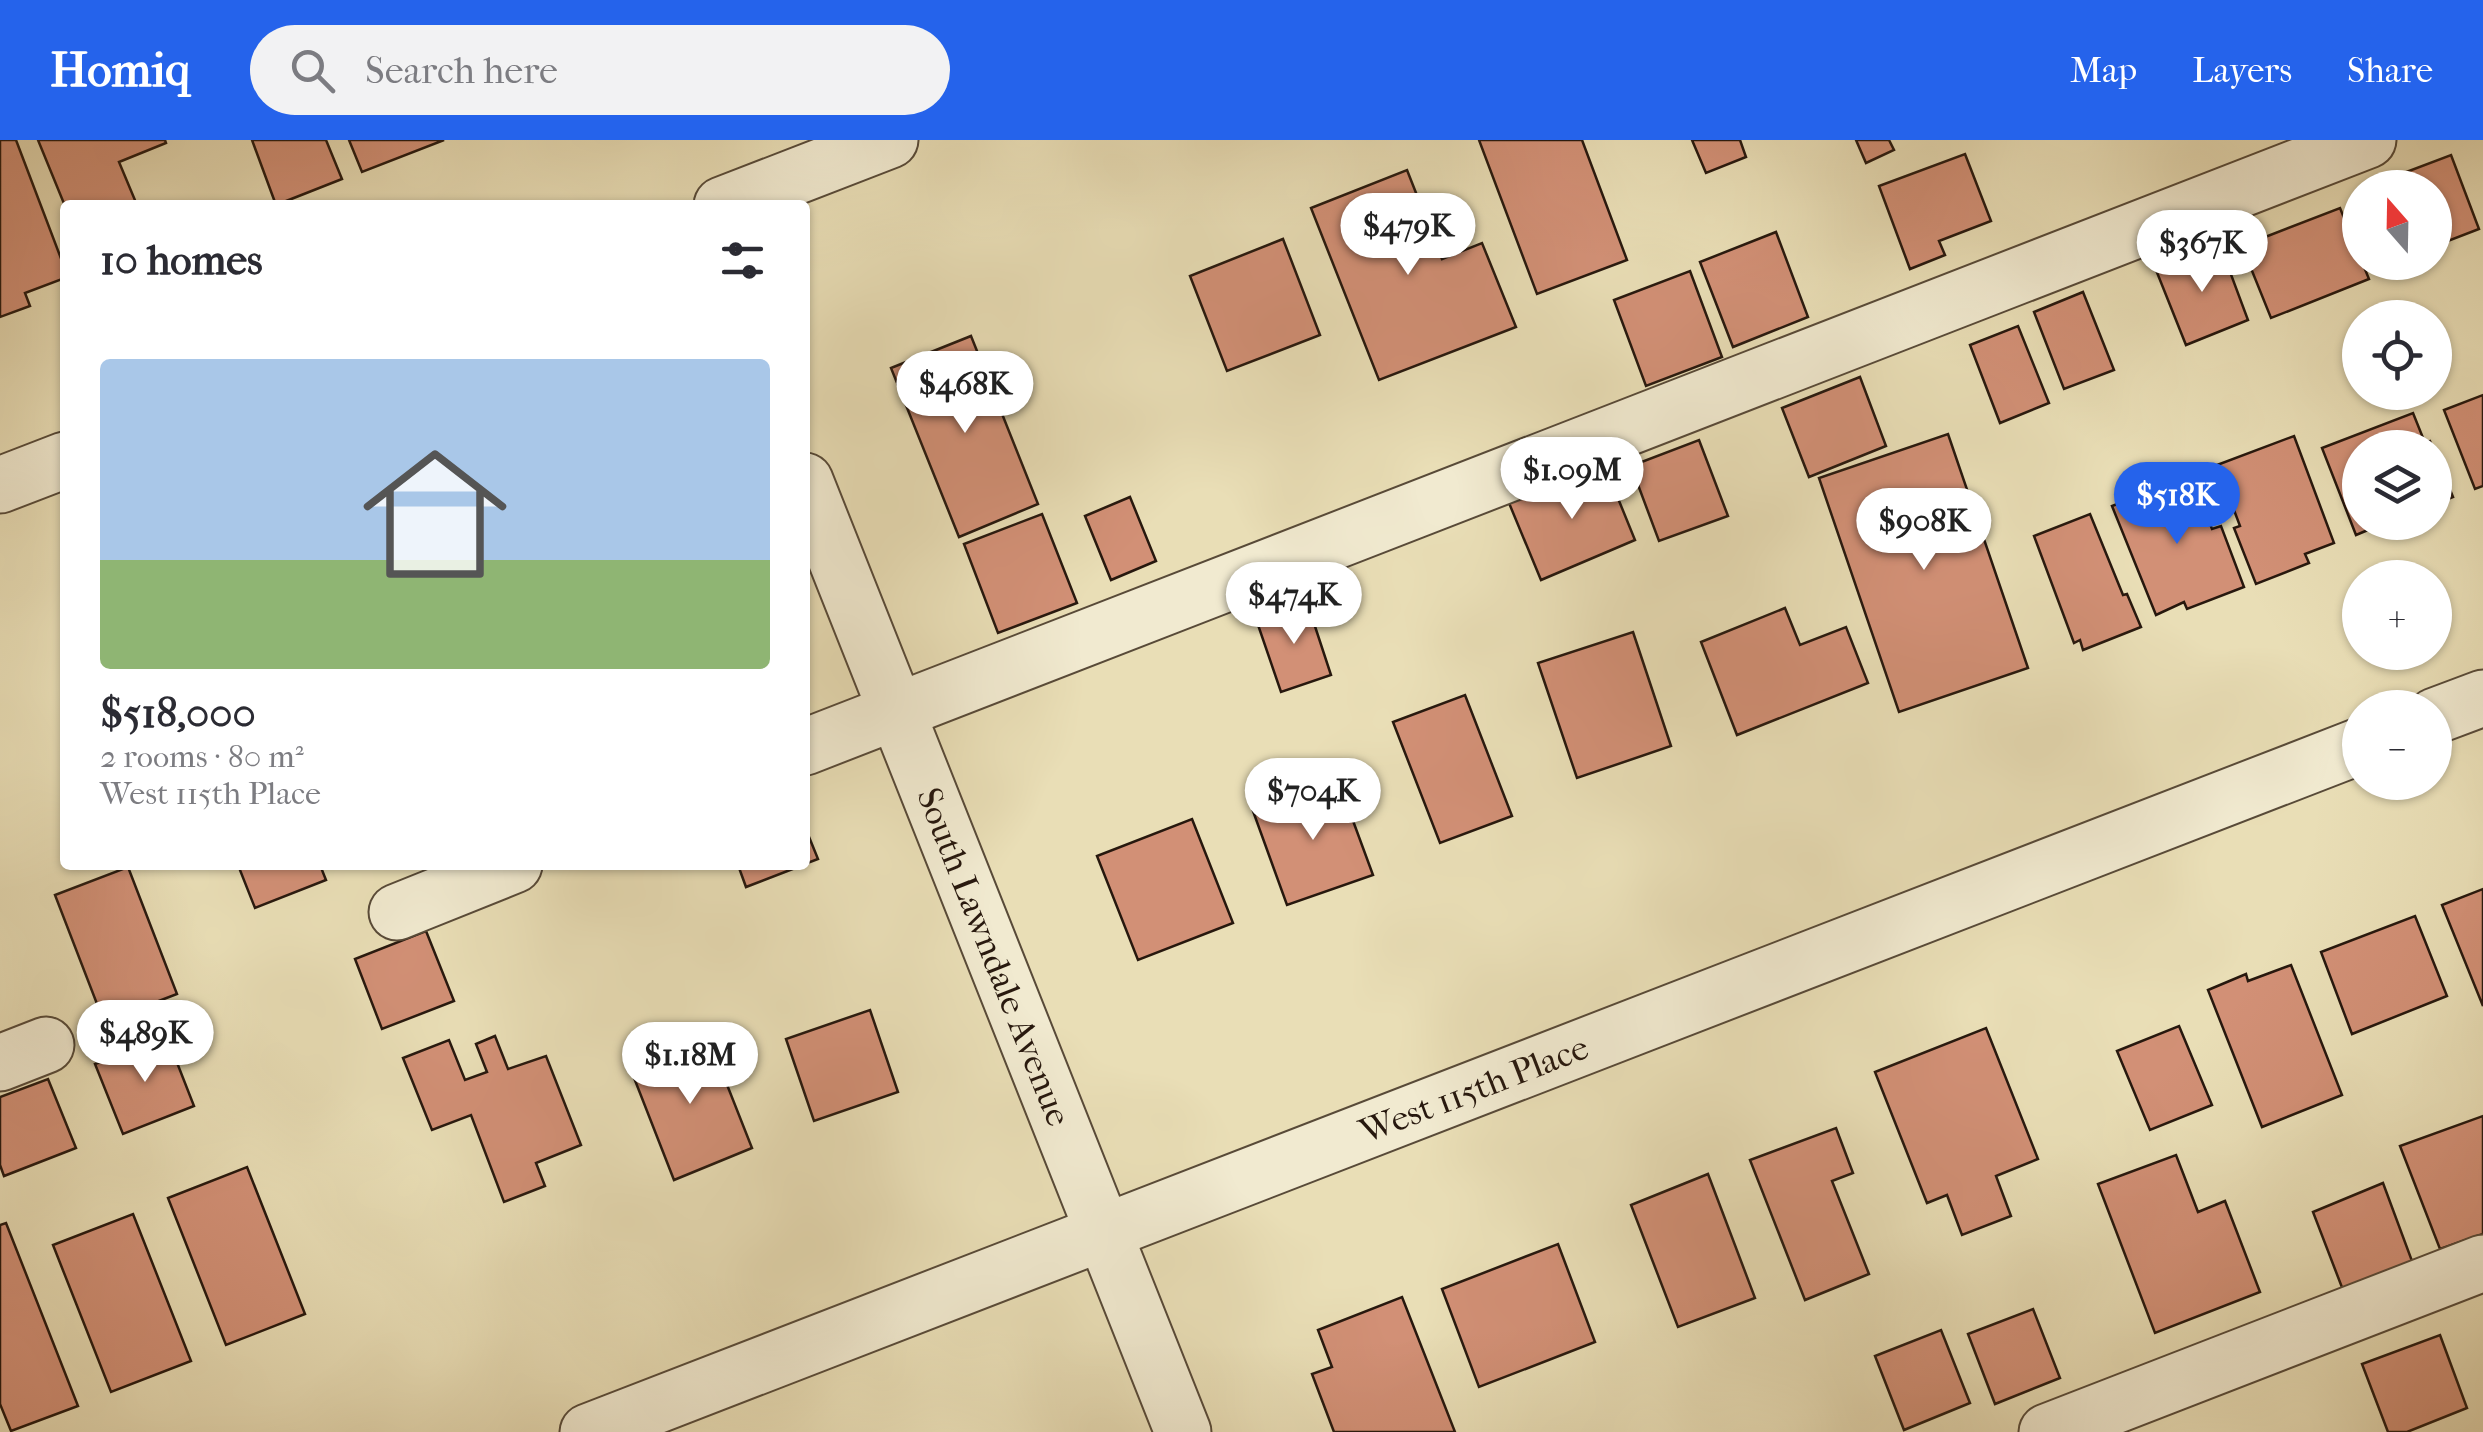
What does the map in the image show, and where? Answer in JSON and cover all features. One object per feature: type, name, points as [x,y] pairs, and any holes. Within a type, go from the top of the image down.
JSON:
[{"type":"street","points":[[735,200],[890,140]]},
{"type":"street","points":[[810,745],[2368,140]]},
{"type":"street","points":[[0,485],[60,462]]},
{"type":"street","name":"South Lawndale Avenue","points":[[810,494],[1183,1432]]},
{"type":"street","points":[[2452,710],[2483,698]]},
{"type":"street","name":"West 115th Place","points":[[588,1432],[2342,753]]},
{"type":"street","points":[[397,912],[502,870]]},
{"type":"street","points":[[2047,1432],[2483,1263]]},
{"type":"building","points":[[0,140],[16,140],[60,256],[60,280],[25,293],[30,306],[0,317]]},
{"type":"building","points":[[38,140],[165,140],[166,143],[119,162],[135,200],[63,200]]},
{"type":"building","points":[[252,140],[326,140],[342,179],[289,200],[274,200]]},
{"type":"building","points":[[349,140],[444,140],[362,172]]},
{"type":"building","points":[[1479,140],[1582,140],[1627,260],[1537,294]]},
{"type":"building","points":[[1692,140],[1740,140],[1746,157],[1706,173]]},
{"type":"building","points":[[1856,140],[1889,140],[1894,150],[1866,163]]},
{"type":"building","points":[[1965,154],[1991,221],[1939,241],[1945,255],[1910,269],[1879,186]]},
{"type":"building","points":[[2451,155],[2479,229],[2452,239],[2452,170],[2411,170]]},
{"type":"building","points":[[1407,170],[1442,259],[1482,243],[1516,327],[1379,380],[1311,208]]},
{"type":"building","points":[[2340,208],[2342,280],[2366,280],[2271,318],[2242,246]]},
{"type":"building","points":[[1776,232],[1808,317],[1733,347],[1700,262]]},
{"type":"building","points":[[1283,239],[1320,335],[1227,371],[1190,276]]},
{"type":"building","points":[[2220,245],[2248,320],[2186,345],[2156,270]]},
{"type":"building","points":[[1690,271],[1722,357],[1646,386],[1614,300]]},
{"type":"building","points":[[2083,292],[2114,370],[2064,389],[2034,312]]},
{"type":"building","points":[[2018,326],[2049,403],[2000,423],[1970,345]]},
{"type":"building","points":[[971,336],[1038,504],[959,537],[891,368]]},
{"type":"building","points":[[1860,377],[1886,446],[1809,477],[1782,408]]},
{"type":"building","points":[[2483,395],[2483,486],[2475,489],[2444,410]]},
{"type":"building","points":[[2413,413],[2420,430],[2369,430]]},
{"type":"building","points":[[1948,434],[2028,668],[1899,712],[1819,478]]},
{"type":"building","points":[[2294,436],[2334,543],[2305,554],[2309,563],[2256,584],[2234,528],[2240,526],[2217,465]]},
{"type":"building","points":[[1699,440],[1728,516],[1659,541],[1631,466]]},
{"type":"building","points":[[2342,440],[2342,499],[2322,448]]},
{"type":"building","points":[[1604,464],[1635,540],[1541,580],[1509,503]]},
{"type":"building","points":[[2191,476],[2212,529],[2221,526],[2244,587],[2187,609],[2184,602],[2156,615],[2112,506]]},
{"type":"building","points":[[1130,497],[1156,561],[1111,580],[1085,516]]},
{"type":"building","points":[[1042,514],[1077,603],[998,633],[964,544]]},
{"type":"building","points":[[2090,514],[2123,595],[2127,594],[2141,627],[2083,650],[2080,640],[2074,643],[2034,536]]},
{"type":"building","points":[[1307,602],[1331,675],[1281,692],[1256,619]]},
{"type":"building","points":[[1785,608],[1800,645],[1846,627],[1868,683],[1737,735],[1701,642]]},
{"type":"building","points":[[1633,632],[1671,746],[1577,778],[1538,663]]},
{"type":"building","points":[[1465,695],[1512,816],[1440,843],[1393,722]]},
{"type":"building","points":[[1338,780],[1373,875],[1287,905],[1253,811]]},
{"type":"building","points":[[1192,819],[1233,923],[1138,960],[1097,856]]},
{"type":"building","points":[[810,839],[818,859],[810,862]]},
{"type":"building","points":[[129,870],[177,994],[104,1022],[55,895]]},
{"type":"building","points":[[240,870],[322,870],[326,880],[255,908]]},
{"type":"building","points":[[740,870],[790,870],[746,887]]},
{"type":"building","points":[[2483,889],[2483,1006],[2442,905]]},
{"type":"building","points":[[2415,916],[2447,996],[2352,1034],[2321,952]]},
{"type":"building","points":[[426,931],[454,1001],[382,1029],[355,959]]},
{"type":"building","points":[[2291,965],[2342,1095],[2262,1127],[2208,990],[2246,974],[2248,981]]},
{"type":"building","points":[[870,1010],[898,1092],[814,1121],[786,1039]]},
{"type":"building","points":[[2179,1026],[2212,1105],[2150,1130],[2117,1051]]},
{"type":"building","points":[[1986,1028],[2038,1159],[1996,1176],[2011,1216],[1962,1235],[1947,1195],[1927,1203],[1875,1072]]},
{"type":"building","points":[[707,1034],[752,1148],[674,1180],[629,1065]]},
{"type":"building","points":[[495,1036],[508,1069],[546,1056],[581,1145],[536,1163],[545,1186],[504,1202],[471,1115],[432,1130],[403,1058],[449,1040],[465,1080],[487,1072],[476,1044]]},
{"type":"building","points":[[167,1037],[194,1106],[123,1134],[95,1064]]},
{"type":"building","points":[[48,1079],[76,1148],[4,1176],[0,1165],[0,1097]]},
{"type":"building","points":[[2483,1116],[2483,1234],[2440,1249],[2400,1146]]},
{"type":"building","points":[[1836,1128],[1853,1173],[1832,1181],[1869,1274],[1805,1300],[1750,1160]]},
{"type":"building","points":[[2176,1155],[2198,1212],[2225,1201],[2260,1292],[2155,1333],[2098,1184]]},
{"type":"building","points":[[247,1167],[305,1314],[226,1345],[168,1198]]},
{"type":"building","points":[[1708,1174],[1755,1298],[1678,1327],[1631,1205]]},
{"type":"building","points":[[2383,1183],[2412,1261],[2343,1290],[2313,1212]]},
{"type":"building","points":[[133,1214],[191,1361],[111,1392],[53,1245]]},
{"type":"building","points":[[6,1223],[78,1406],[11,1431],[0,1404],[0,1225]]},
{"type":"building","points":[[1558,1244],[1595,1342],[1479,1387],[1442,1289]]},
{"type":"building","points":[[1402,1297],[1455,1432],[1334,1432],[1312,1374],[1332,1367],[1318,1330]]},
{"type":"building","points":[[2033,1309],[2060,1378],[1995,1404],[1968,1334]]},
{"type":"building","points":[[1941,1330],[1970,1403],[1904,1430],[1875,1356]]},
{"type":"building","points":[[2440,1335],[2467,1408],[2407,1432],[2388,1432],[2362,1364]]}]
